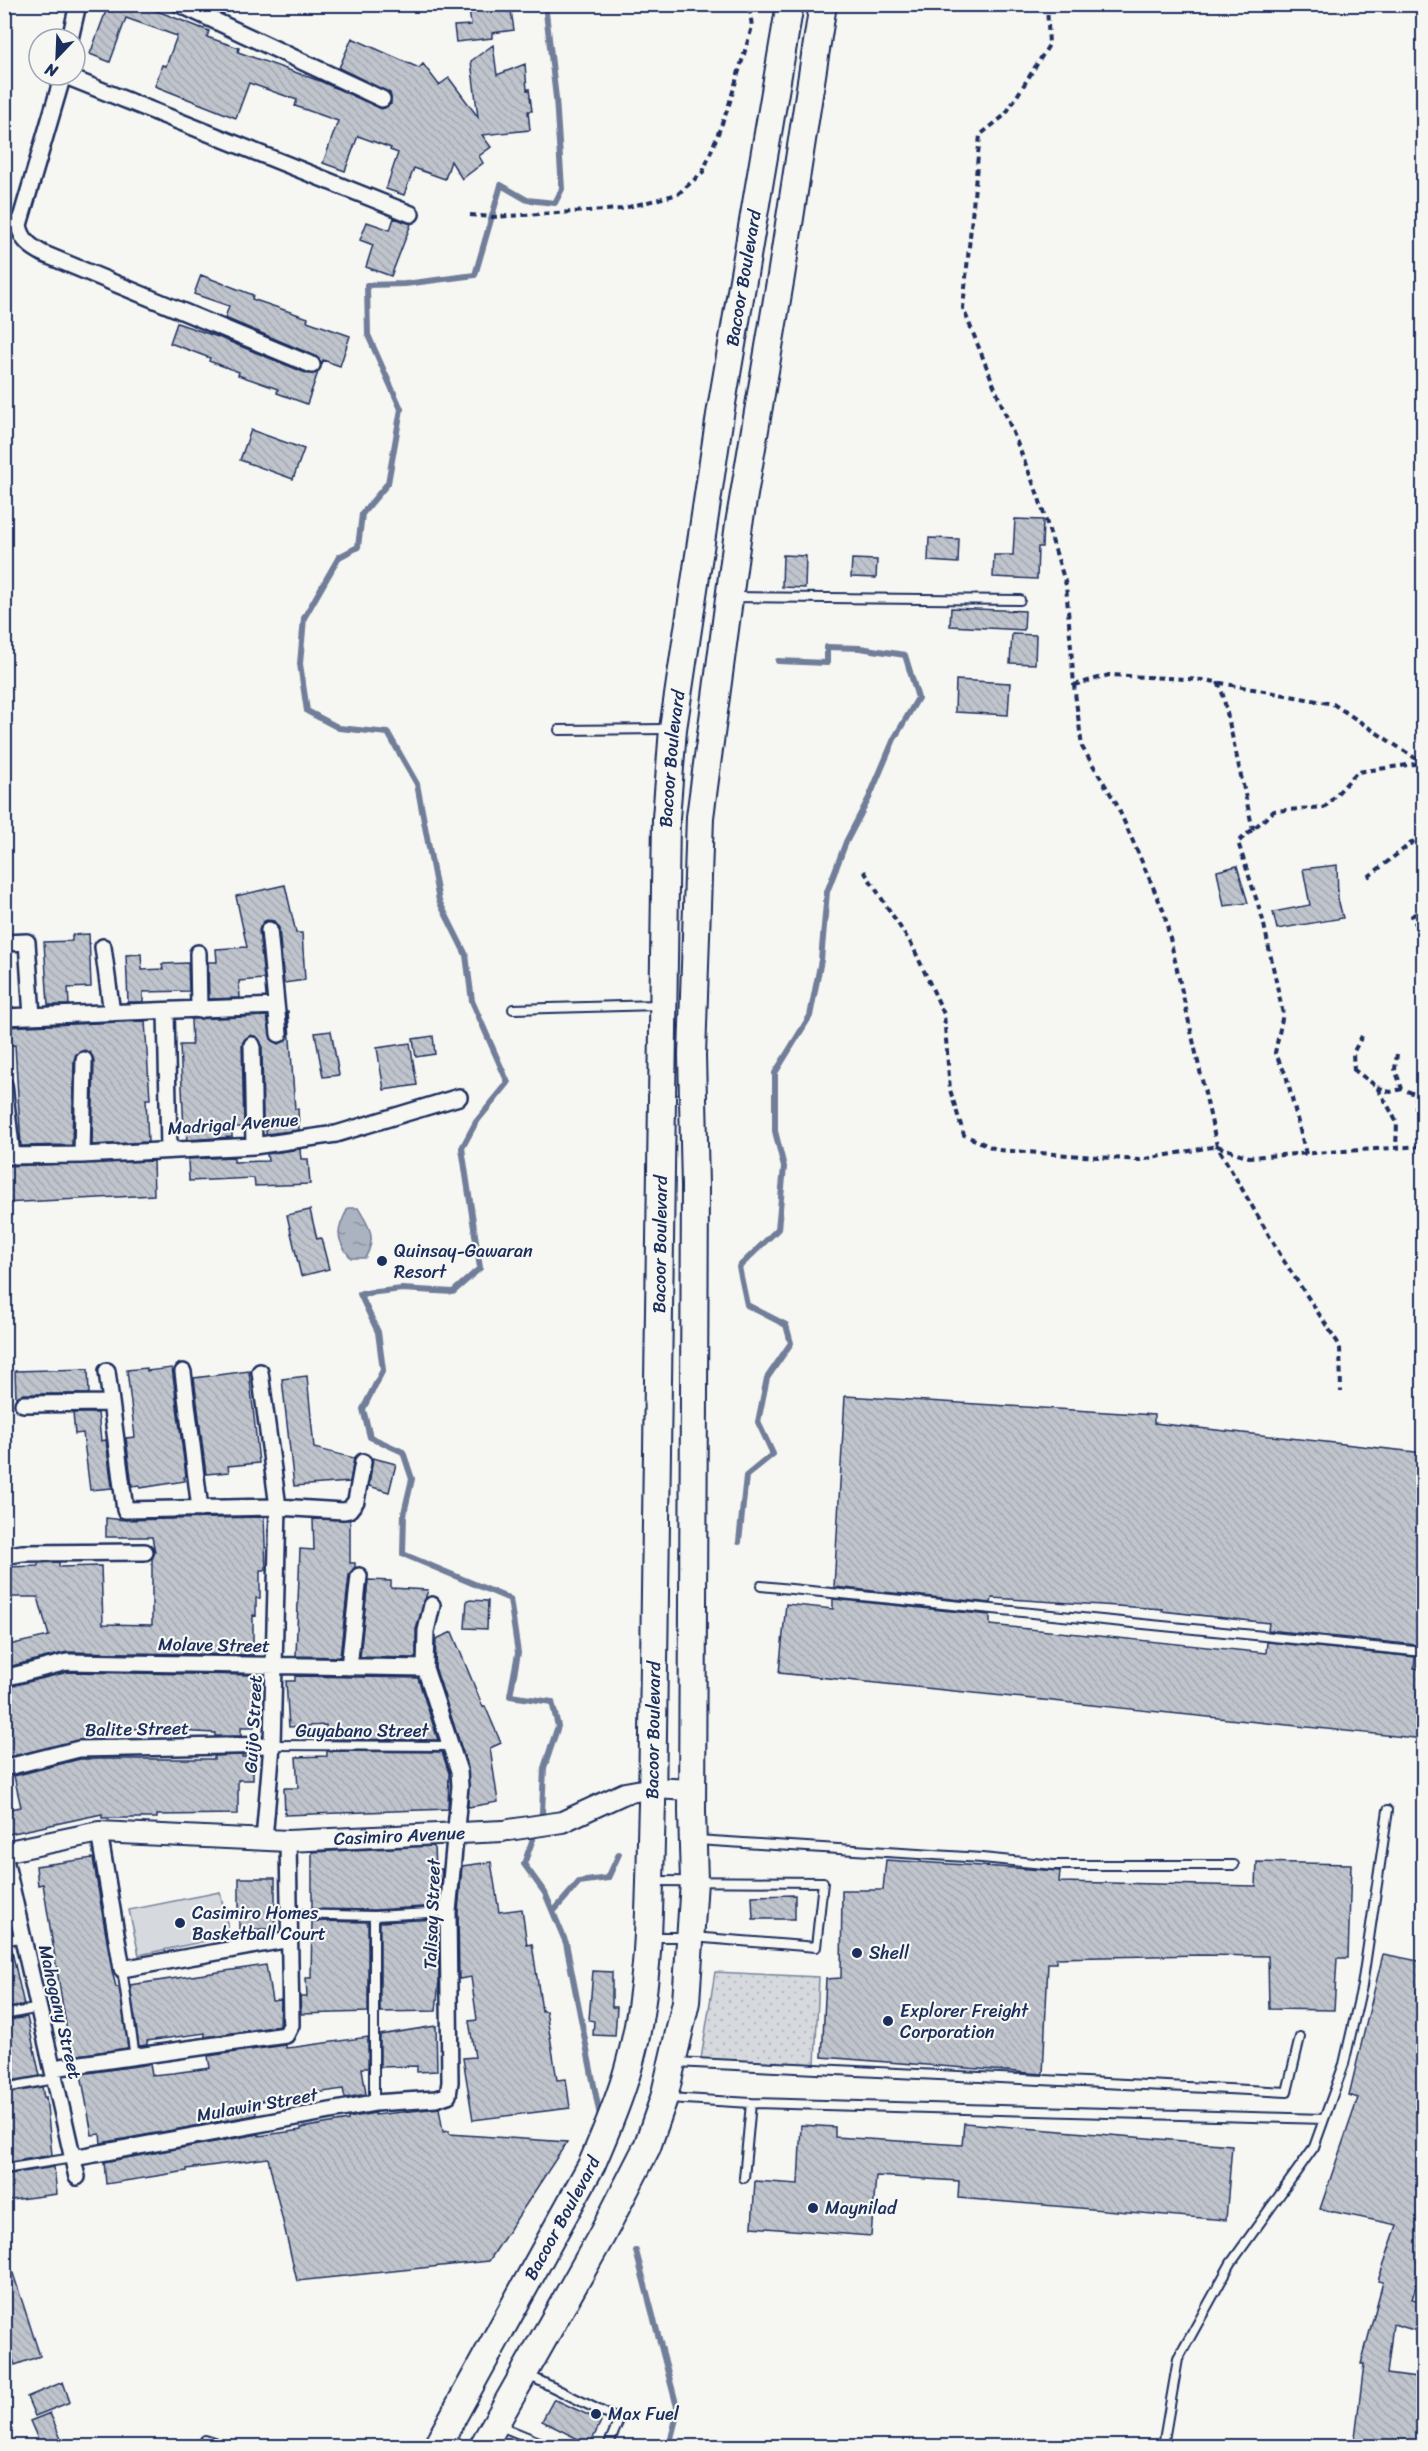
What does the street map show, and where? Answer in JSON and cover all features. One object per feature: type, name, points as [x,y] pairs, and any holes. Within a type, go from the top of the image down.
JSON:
[{"type":"main road","points":[[782,4],[785,31]]},
{"type":"main road","name":"Bacoor Boulevard","points":[[437,2446],[587,2174],[613,2115],[629,2068],[638,2020],[648,1937],[653,1788],[666,818],[673,729],[720,415],[790,4]]},
{"type":"main road","name":"Bacoor Boulevard","points":[[483,2446],[602,2235],[647,2147],[664,2098],[686,2002],[694,1881],[692,1790],[695,1207],[692,1055],[700,816],[753,433],[781,276],[823,4]]},
{"type":"street","points":[[73,27],[78,4]]},
{"type":"street","points":[[179,4],[382,99]]},
{"type":"street","points":[[87,85],[411,214]]},
{"type":"street","points":[[59,87],[19,225],[21,236],[29,246],[312,365]]},
{"type":"street","points":[[270,930],[279,1034]]},
{"type":"street","points":[[4,943],[27,942],[32,1016]]},
{"type":"street","points":[[103,947],[112,1013]]},
{"type":"street","points":[[198,953],[199,1010]]},
{"type":"street","points":[[4,1017],[276,1006]]},
{"type":"street","points":[[166,1011],[169,1149]]},
{"type":"street","points":[[252,1045],[254,1146]]},
{"type":"street","points":[[82,1155],[84,1060]]},
{"type":"street","points":[[4,1085],[8,1155]]},
{"type":"street","name":"Madrigal Avenue","points":[[8,1155],[82,1155],[254,1146],[336,1134],[459,1097]]},
{"type":"street","points":[[107,1371],[125,1510],[278,1507],[349,1510],[356,1501],[363,1462]]},
{"type":"street","points":[[183,1372],[200,1509]]},
{"type":"street","name":"Guijo Street","points":[[260,1372],[278,1507],[272,1745],[264,1839]]},
{"type":"street","points":[[23,1404],[111,1403]]},
{"type":"street","points":[[4,1557],[22,1553],[145,1552]]},
{"type":"street","points":[[349,1667],[359,1576]]},
{"type":"street","name":"Talisay Street","points":[[432,1605],[426,1631],[425,1668],[459,1771],[460,1786],[448,1912],[450,2082],[448,2095]]},
{"type":"street","name":"Molave Street","points":[[4,1678],[67,1662],[425,1668]]},
{"type":"street","name":"Balite Street","points":[[4,1768],[79,1749],[272,1745]]},
{"type":"street","name":"Casimiro Avenue","points":[[4,1854],[99,1832],[288,1841],[506,1831],[562,1822],[625,1793],[653,1788],[692,1790]]},
{"type":"street","points":[[99,1832],[122,1970],[290,1939]]},
{"type":"street","points":[[54,2073],[135,2057],[286,2035],[291,2025],[288,1841]]},
{"type":"street","name":"Mahogany Street","points":[[4,1854],[9,1898],[23,1937],[77,2177]]},
{"type":"street","name":"Mulawin Street","points":[[73,2158],[374,2103],[436,2099],[448,2095]]},
{"type":"lane","points":[[729,597],[1020,600]]},
{"type":"lane","points":[[560,730],[673,729]]},
{"type":"lane","points":[[513,1009],[664,1005]]},
{"type":"lane","points":[[761,1586],[1424,1652]]},
{"type":"lane","name":"Guyabano Street","points":[[272,1745],[451,1746]]},
{"type":"lane","points":[[1163,2446],[1178,2359],[1232,2263],[1314,2147],[1344,2064],[1362,1986],[1388,1810]]},
{"type":"lane","points":[[692,1840],[982,1858],[1054,1865],[1234,1865]]},
{"type":"lane","points":[[648,1937],[692,1937],[816,1947],[823,1882],[650,1881]]},
{"type":"lane","points":[[289,1914],[374,1916],[448,1912]]},
{"type":"lane","points":[[374,1916],[374,2103]]},
{"type":"lane","points":[[4,1941],[23,1937]]},
{"type":"lane","points":[[122,1970],[135,2057]]},
{"type":"lane","points":[[4,2015],[39,2008]]},
{"type":"lane","points":[[673,2062],[1287,2092],[1300,2037]]},
{"type":"lane","points":[[4,2088],[54,2073]]},
{"type":"lane","points":[[664,2098],[751,2103],[1324,2119]]},
{"type":"lane","points":[[744,2178],[751,2103]]},
{"type":"lane","points":[[4,2169],[73,2158]]},
{"type":"lane","points":[[524,2373],[619,2420],[608,2446]]},
{"type":"lane","points":[[496,2424],[549,2446]]},
{"type":"lane","points":[[206,2440],[224,2446]]},
{"type":"path","points":[[470,215],[492,217],[621,209],[678,194],[703,172],[728,108],[752,27],[749,4]]},
{"type":"path","points":[[1047,4],[1049,45],[1005,115],[980,135],[963,308],[1038,495],[1066,585],[1074,685],[1082,747],[1116,803],[1164,912],[1217,1146],[1284,1261],[1340,1346],[1341,1392]]},
{"type":"path","points":[[1074,685],[1109,675],[1218,682],[1333,704],[1423,763]]},
{"type":"path","points":[[1218,682],[1223,695],[1253,830]]},
{"type":"path","points":[[1306,1154],[1286,1075],[1275,1053],[1283,1014],[1263,920],[1238,842],[1274,811],[1325,807],[1357,772],[1423,763]]},
{"type":"path","points":[[1368,877],[1424,833]]},
{"type":"path","points":[[864,870],[913,947],[944,1014],[950,1090],[964,1135],[998,1150],[1140,1160],[1217,1146],[1249,1157],[1424,1146]]},
{"type":"path","points":[[1424,907],[1412,916],[1419,930],[1424,932]]},
{"type":"path","points":[[1362,1036],[1353,1053],[1353,1069],[1365,1082],[1390,1092],[1402,1089],[1417,1095],[1416,1108],[1424,1125]]},
{"type":"path","points":[[1397,1054],[1395,1070],[1402,1089]]},
{"type":"path","points":[[1376,1086],[1397,1123],[1396,1148]]},
{"type":"shaded area","name":"Casimiro Homes Basketball Court","points":[[220,1892],[230,1936],[139,1955],[129,1910]]},
{"type":"shaded area","points":[[715,1972],[819,1977],[815,2064],[701,2059]]},
{"type":"water","points":[[348,1208],[358,1208],[369,1227],[371,1244],[365,1258],[351,1258],[342,1245],[339,1233],[341,1222]]},
{"type":"building","points":[[94,4],[138,4],[209,31],[207,37],[239,48],[238,52],[320,81],[382,109],[391,104],[390,93],[339,68],[352,38],[419,68],[423,64],[439,85],[449,78],[478,117],[471,61],[493,45],[497,75],[525,64],[527,90],[529,89],[532,111],[528,111],[530,130],[482,135],[491,147],[479,156],[483,163],[462,179],[451,161],[445,179],[414,168],[404,195],[386,189],[398,153],[390,150],[391,148],[358,136],[345,171],[323,163],[338,121],[295,106],[297,100],[249,83],[236,118],[155,86],[162,65],[166,66],[177,36],[126,18],[110,62],[90,54],[106,11],[94,7]]},
{"type":"building","points":[[510,4],[514,30],[492,33],[492,38],[456,42],[454,26],[471,25],[469,8]]},
{"type":"building","points":[[394,218],[411,224],[391,276],[366,267],[373,245],[360,240],[367,222],[390,230]]},
{"type":"building","points":[[201,275],[253,295],[252,299],[308,318],[307,321],[350,336],[340,366],[323,360],[322,364],[316,356],[225,318],[229,306],[194,294]]},
{"type":"building","points":[[177,323],[218,337],[308,374],[318,372],[307,404],[277,393],[278,389],[238,375],[239,372],[209,361],[210,358],[170,343]]},
{"type":"building","points":[[251,430],[304,449],[293,479],[240,460]]},
{"type":"building","points":[[1015,519],[1043,520],[1042,547],[1038,547],[1037,579],[993,577],[994,555],[1013,555]]},
{"type":"building","points":[[929,538],[959,539],[958,563],[928,561]]},
{"type":"building","points":[[783,555],[806,556],[805,588],[782,587]]},
{"type":"building","points":[[852,559],[877,560],[876,578],[851,577]]},
{"type":"building","points":[[951,608],[1025,611],[1024,630],[950,626]]},
{"type":"building","points":[[1012,634],[1036,635],[1035,664],[1010,663]]},
{"type":"building","points":[[956,680],[1010,683],[1008,715],[955,712]]},
{"type":"building","points":[[1337,865],[1338,899],[1343,918],[1277,929],[1273,912],[1310,905],[1303,869]]},
{"type":"building","points":[[1237,866],[1248,903],[1224,906],[1217,871]]},
{"type":"building","points":[[285,885],[296,933],[302,933],[305,980],[284,983],[279,928],[274,921],[267,920],[263,922],[259,930],[264,979],[239,981],[240,998],[209,999],[208,962],[217,962],[216,949],[247,947],[236,896]]},
{"type":"building","points":[[89,934],[91,987],[68,988],[69,1005],[48,1005],[44,942],[72,941],[72,935]]},
{"type":"building","points":[[141,954],[142,970],[163,969],[162,964],[188,963],[189,991],[143,992],[143,1002],[128,1002],[126,955]]},
{"type":"building","points":[[287,1011],[295,1109],[298,1109],[299,1130],[266,1134],[266,1126],[263,1126],[262,1045],[257,1037],[251,1035],[244,1040],[242,1045],[244,1127],[232,1127],[232,1137],[187,1140],[186,1130],[184,1130],[180,1045],[192,1045],[191,1019],[267,1016],[271,1039],[279,1044],[288,1037]]},
{"type":"building","points":[[145,1021],[150,1099],[146,1099],[148,1142],[92,1145],[94,1060],[90,1052],[84,1050],[76,1054],[74,1060],[72,1145],[21,1146],[15,1045],[4,1046],[4,1027]]},
{"type":"building","points":[[331,1031],[339,1075],[323,1077],[315,1033]]},
{"type":"building","points":[[433,1036],[435,1054],[416,1057],[413,1039]]},
{"type":"building","points":[[410,1043],[417,1085],[384,1090],[377,1048]]},
{"type":"building","points":[[300,1149],[301,1159],[308,1159],[310,1184],[255,1186],[254,1178],[189,1181],[188,1159],[234,1157],[234,1162],[268,1161],[267,1154]]},
{"type":"building","points":[[153,1161],[154,1195],[4,1203],[4,1166]]},
{"type":"building","points":[[310,1210],[317,1239],[321,1238],[329,1269],[301,1276],[287,1215]]},
{"type":"building","points":[[147,1368],[147,1371],[172,1368],[186,1476],[185,1481],[140,1488],[140,1485],[132,1486],[126,1438],[135,1437],[127,1370]]},
{"type":"building","points":[[88,1369],[89,1394],[23,1394],[16,1398],[15,1371]]},
{"type":"building","points":[[249,1371],[259,1463],[228,1466],[229,1472],[206,1474],[194,1378]]},
{"type":"building","points":[[307,1376],[314,1448],[354,1458],[350,1482],[294,1486],[282,1379]]},
{"type":"building","points":[[845,1396],[1154,1415],[1154,1423],[1424,1453],[1424,1582],[1417,1645],[1268,1630],[1269,1623],[1162,1611],[1163,1609],[992,1598],[991,1603],[834,1587]]},
{"type":"building","points":[[73,1413],[98,1413],[101,1441],[106,1440],[112,1488],[90,1490],[83,1433],[75,1434]]},
{"type":"building","points":[[373,1458],[396,1464],[389,1492],[369,1486]]},
{"type":"building","points":[[264,1517],[266,1570],[260,1570],[260,1598],[256,1598],[256,1616],[253,1615],[253,1655],[67,1652],[4,1668],[4,1646],[49,1636],[38,1597],[4,1597],[4,1567],[38,1566],[38,1563],[59,1562],[59,1567],[101,1566],[103,1624],[152,1625],[152,1559],[155,1552],[152,1537],[106,1537],[106,1518],[125,1520]]},
{"type":"building","points":[[313,1519],[350,1520],[350,1563],[355,1563],[355,1567],[349,1575],[340,1657],[296,1656],[300,1549],[314,1550]]},
{"type":"building","points":[[368,1580],[391,1581],[391,1588],[428,1590],[416,1629],[416,1658],[360,1657]]},
{"type":"building","points":[[833,1599],[990,1615],[990,1625],[1266,1653],[1267,1642],[1415,1657],[1414,1668],[1424,1669],[1424,1739],[779,1673],[786,1604],[833,1609]]},
{"type":"building","points":[[467,1600],[488,1601],[487,1629],[465,1628]]},
{"type":"building","points":[[452,1632],[483,1707],[485,1706],[501,1743],[490,1748],[498,1802],[468,1807],[468,1768],[435,1667],[436,1639]]},
{"type":"building","points":[[68,1672],[253,1675],[254,1727],[241,1727],[241,1736],[215,1736],[215,1733],[83,1726],[85,1739],[9,1757],[7,1746],[4,1746],[4,1688]]},
{"type":"building","points":[[295,1676],[418,1678],[438,1740],[326,1739],[326,1725],[289,1727],[286,1681],[295,1681]]},
{"type":"building","points":[[327,1751],[442,1752],[449,1773],[448,1809],[285,1815],[284,1788],[298,1788],[296,1757],[327,1756]]},
{"type":"building","points":[[242,1755],[242,1757],[253,1757],[253,1780],[238,1780],[238,1814],[102,1818],[102,1814],[4,1835],[4,1810],[21,1807],[14,1776],[80,1759],[214,1759],[214,1756]]},
{"type":"building","points":[[434,1846],[435,1870],[442,1869],[439,1906],[374,1910],[312,1909],[312,1852]]},
{"type":"building","points":[[93,1858],[112,1971],[116,1987],[119,1987],[128,2048],[71,2056],[43,1884],[38,1885],[36,1866]]},
{"type":"building","points":[[886,1860],[1060,1871],[1059,1882],[1256,1886],[1257,1862],[1351,1864],[1348,1958],[1337,1958],[1334,2010],[1269,2009],[1268,1956],[1056,1958],[1056,1963],[1048,1963],[1043,2074],[822,2057],[826,1979],[841,1978],[842,1890],[883,1890]]},
{"type":"building","points":[[491,1862],[499,1912],[522,1909],[527,1945],[532,1944],[542,2011],[546,2011],[557,2080],[566,2079],[570,2108],[473,2120],[463,2058],[475,2057],[469,2021],[477,2020],[471,1977],[459,1979],[458,1912],[462,1866]]},
{"type":"building","points":[[239,1878],[275,1878],[275,1929],[239,1929]]},
{"type":"building","points":[[795,1895],[795,1919],[753,1919],[752,1896]]},
{"type":"building","points":[[438,1919],[439,1981],[436,2011],[380,2012],[380,1922]]},
{"type":"building","points":[[312,1921],[368,1922],[368,2012],[301,2014],[300,1997],[307,1997],[306,1978],[311,1978]]},
{"type":"building","points":[[11,1947],[24,2005],[4,2009],[4,1948]]},
{"type":"building","points":[[1383,1954],[1424,1962],[1424,2261],[1412,2299],[1424,2302],[1424,2333],[1393,2324],[1387,2374],[1424,2379],[1424,2446],[1354,2446],[1364,2364],[1361,2364],[1383,2282],[1378,2281],[1397,2225],[1320,2209],[1358,2098],[1349,2095]]},
{"type":"building","points":[[266,1965],[272,2001],[281,2000],[280,2026],[205,2037],[205,2033],[147,2041],[147,2045],[139,2046],[130,1985]]},
{"type":"building","points":[[593,1971],[612,1972],[612,2007],[617,2007],[615,2036],[593,2035],[594,2021],[589,2020]]},
{"type":"building","points":[[27,2017],[40,2076],[4,2082],[4,2021]]},
{"type":"building","points":[[436,2026],[437,2071],[417,2072],[417,2066],[380,2067],[380,2035]]},
{"type":"building","points":[[368,2037],[368,2068],[362,2068],[366,2094],[345,2098],[343,2089],[255,2102],[256,2115],[101,2143],[100,2134],[92,2135],[81,2074],[150,2064],[152,2075],[173,2073],[210,2068],[208,2056]]},
{"type":"building","points":[[42,2087],[44,2098],[46,2097],[52,2155],[4,2163],[4,2094]]},
{"type":"building","points":[[439,2108],[443,2132],[449,2131],[449,2134],[567,2142],[489,2261],[297,2281],[268,2158],[187,2169],[187,2171],[106,2184],[104,2162],[259,2134],[259,2136],[301,2130],[301,2128],[375,2113],[375,2115]]},
{"type":"building","points":[[964,2123],[1232,2145],[1226,2220],[958,2198],[959,2181],[876,2176],[871,2236],[752,2227],[755,2181],[798,2184],[801,2125],[835,2127],[835,2137],[962,2145]]},
{"type":"building","points":[[54,2167],[57,2194],[4,2201],[4,2175]]},
{"type":"building","points":[[4,2258],[8,2258],[40,2356],[15,2365],[4,2334]]},
{"type":"building","points":[[63,2382],[70,2402],[35,2416],[27,2397]]},
{"type":"building","points":[[554,2399],[601,2421],[590,2445],[542,2421]]},
{"type":"building","points":[[50,2413],[61,2439],[41,2446],[30,2421]]},
{"type":"waterway","points":[[545,4],[556,98],[562,189],[555,203],[527,200],[501,185],[475,275],[405,284],[367,285],[368,335],[401,409],[388,483],[362,514],[358,547],[339,557],[304,618],[300,664],[307,711],[339,728],[388,733],[417,784],[439,901],[466,955],[472,1001],[508,1083],[476,1122],[462,1148],[480,1268],[453,1292],[402,1289],[360,1294],[378,1332],[383,1370],[363,1409],[370,1437],[403,1452],[412,1479],[404,1513],[403,1554],[510,1599],[518,1653],[510,1696],[552,1702],[558,1726],[544,1768],[542,1813],[524,1864],[545,1893],[566,1943],[600,2116]]},
{"type":"waterway","points":[[739,1542],[746,1476],[773,1454],[758,1422],[767,1378],[791,1343],[786,1325],[747,1305],[739,1267],[778,1229],[784,1167],[775,1131],[775,1073],[810,1016],[821,960],[827,892],[846,842],[869,798],[894,739],[918,698],[905,655],[860,648],[827,647],[827,663],[778,661]]},
{"type":"waterway","points":[[553,1912],[579,1882],[608,1878],[619,1854]]},
{"type":"waterway","points":[[636,2251],[678,2411],[669,2446]]},
{"type":"place","name":"Quinsay-Gawaran Resort","points":[[382,1261]]},
{"type":"place","name":"Casimiro Homes Basketball Court","points":[[180,1923]]},
{"type":"place","name":"Shell","points":[[857,1953]]},
{"type":"place","name":"Explorer Freight Corporation","points":[[888,2021]]},
{"type":"place","name":"Maynilad","points":[[813,2208]]},
{"type":"place","name":"Max Fuel","points":[[596,2414]]}]
